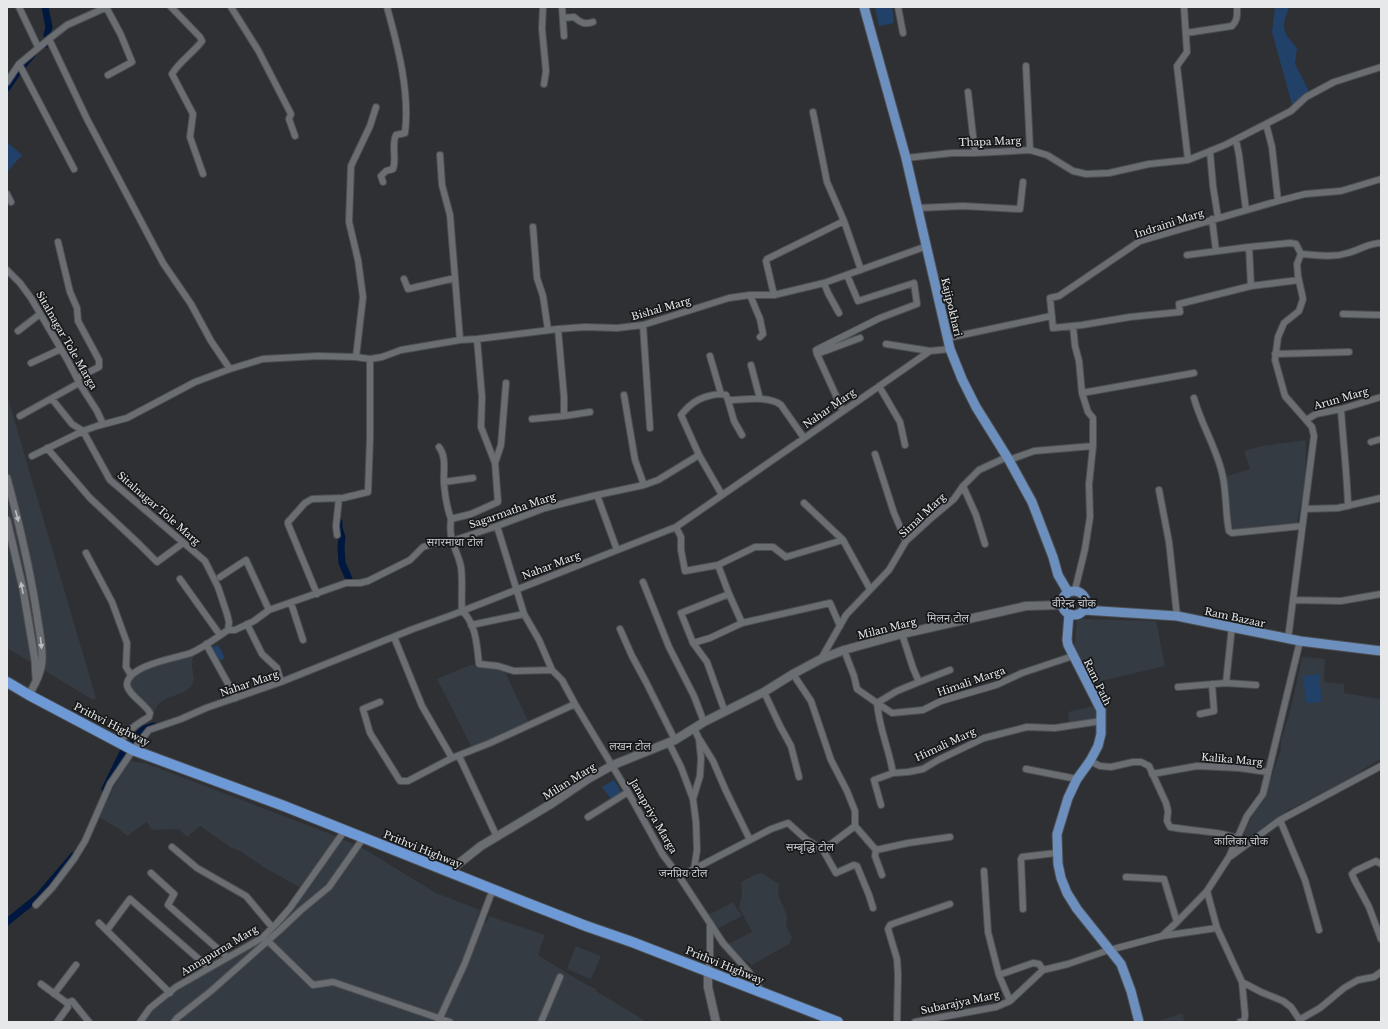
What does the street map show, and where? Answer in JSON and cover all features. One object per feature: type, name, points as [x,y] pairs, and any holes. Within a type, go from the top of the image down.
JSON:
[{"type":"highway","name":"Prithvi Highway","points":[[7,682],[133,750],[364,837],[448,872],[838,1022]]},
{"type":"main road","name":"Kajipokhari","points":[[864,7],[906,158],[950,349],[962,379],[976,407],[1032,502],[1053,557],[1058,575],[1072,591]]},
{"type":"main road","points":[[1072,591],[1082,593],[1086,599],[1086,606],[1084,610],[1077,615],[1069,614],[1061,605],[1062,597],[1072,591]]},
{"type":"main road","name":"Milan Marg","points":[[448,872],[476,850],[551,804],[588,779],[613,765],[672,741],[704,722],[764,692],[821,658],[902,634],[1026,606],[1061,605]]},
{"type":"main road","name":"Ram Bazaar","points":[[1084,610],[1177,616],[1232,626],[1288,639],[1381,651]]},
{"type":"main road","name":"Ram Path","points":[[1069,614],[1067,640],[1073,656],[1101,710],[1102,722],[1098,746],[1090,761],[1077,779]]},
{"type":"main road","points":[[1077,779],[1068,798],[1057,834],[1056,853],[1061,878],[1067,893],[1077,909],[1121,964],[1131,991],[1139,1022]]},
{"type":"main road","points":[[708,971],[708,987],[716,1022]]},
{"type":"street","points":[[19,7],[38,47]]},
{"type":"street","points":[[7,82],[19,64],[38,47],[67,25],[106,7],[132,62],[108,75]]},
{"type":"street","points":[[171,7],[200,37],[202,41],[172,74],[193,114],[190,137],[203,174]]},
{"type":"street","points":[[231,7],[258,50],[291,114],[289,119],[295,136]]},
{"type":"street","points":[[383,182],[381,176],[393,169],[395,165],[394,139],[396,135],[405,133],[406,126],[406,100],[387,7]]},
{"type":"street","points":[[543,7],[542,29],[546,71],[544,84]]},
{"type":"street","points":[[562,7],[564,36]]},
{"type":"street","points":[[898,7],[903,33]]},
{"type":"street","points":[[1184,7],[1187,52],[1177,66],[1188,160]]},
{"type":"street","points":[[1186,33],[1232,26],[1237,17],[1237,7]]},
{"type":"street","points":[[563,18],[574,17],[580,22],[587,24],[593,22]]},
{"type":"street","points":[[49,39],[87,119],[163,263],[191,304],[211,341],[230,368]]},
{"type":"street","points":[[19,64],[74,169]]},
{"type":"street","points":[[1026,66],[1030,150]]},
{"type":"street","name":"Thapa Marg","points":[[906,158],[952,153],[1030,150],[1047,155],[1073,170],[1086,174],[1109,173],[1149,164],[1188,160],[1236,140],[1291,111],[1306,96],[1322,87],[1349,76],[1381,67]]},
{"type":"street","points":[[968,92],[975,153]]},
{"type":"street","points":[[356,357],[363,297],[358,260],[349,222],[351,166],[370,126],[376,107]]},
{"type":"street","points":[[813,112],[827,182],[844,221],[861,270]]},
{"type":"street","points":[[1266,124],[1272,147],[1278,201]]},
{"type":"street","points":[[1236,140],[1246,210]]},
{"type":"street","points":[[1210,152],[1216,251]]},
{"type":"street","points":[[440,155],[442,185],[450,215],[460,340]]},
{"type":"street","name":"Indraini Marg","points":[[1051,316],[1050,298],[1059,296],[1140,241],[1305,194],[1341,191],[1381,179]]},
{"type":"street","points":[[918,208],[963,206],[1020,209],[1023,182]]},
{"type":"street","points":[[7,194],[11,202]]},
{"type":"street","points":[[774,295],[766,261],[767,259],[844,221]]},
{"type":"street","points":[[533,227],[537,278],[543,296],[548,330]]},
{"type":"street","points":[[20,416],[52,399],[99,367],[99,360],[78,321],[77,308],[70,292],[58,242]]},
{"type":"street","points":[[1187,255],[1290,243],[1296,244],[1301,254],[1297,264],[1303,299],[1299,312],[1284,323],[1278,337],[1275,354],[1275,360],[1285,396],[1312,427],[1314,436],[1288,639]]},
{"type":"street","points":[[1301,254],[1333,256],[1348,253],[1375,243],[1381,243]]},
{"type":"street","name":"Bishal Marg","points":[[370,359],[382,357],[401,350],[460,340],[558,329],[585,327],[617,328],[643,325],[729,298],[750,295],[774,295],[824,283],[927,246]]},
{"type":"street","points":[[1249,247],[1251,286]]},
{"type":"street","name":"Sitalnagar Tole Marga","points":[[7,270],[20,283],[31,298],[78,380],[98,411],[103,424]]},
{"type":"street","points":[[843,411],[816,350],[880,318],[917,304],[914,283],[858,301],[847,275]]},
{"type":"street","points":[[404,280],[408,289],[455,278]]},
{"type":"street","points":[[948,338],[1051,316],[1053,328],[1130,317],[1180,312],[1179,304],[1251,286],[1299,280]]},
{"type":"street","points":[[824,283],[839,313]]},
{"type":"street","points":[[750,295],[760,319],[763,334],[760,338]]},
{"type":"street","points":[[18,331],[40,314]]},
{"type":"street","points":[[1343,314],[1381,314]]},
{"type":"street","points":[[643,325],[650,428]]},
{"type":"street","points":[[1072,591],[1076,586],[1085,549],[1090,517],[1090,484],[1094,446],[1093,418],[1088,412],[1082,393],[1079,360],[1075,346],[1073,326]]},
{"type":"street","points":[[558,329],[564,397],[564,416]]},
{"type":"street","points":[[817,354],[860,338]]},
{"type":"street","points":[[477,339],[482,397],[481,427],[496,463]]},
{"type":"street","points":[[886,344],[930,351]]},
{"type":"street","points":[[31,363],[61,349]]},
{"type":"street","name":"Nahar Marg","points":[[149,730],[281,682],[462,609],[676,526],[930,351],[950,349]]},
{"type":"street","points":[[1275,354],[1349,352]]},
{"type":"street","points":[[32,456],[82,431],[127,418],[195,382],[230,368],[263,359],[318,356],[370,359],[368,492],[339,498],[312,499],[307,501],[297,510],[288,522],[299,555],[317,594]]},
{"type":"street","points":[[710,356],[721,394]]},
{"type":"street","points":[[751,365],[760,399]]},
{"type":"street","points":[[1082,393],[1194,373]]},
{"type":"street","points":[[451,519],[471,514],[498,503],[496,463],[501,445],[506,382]]},
{"type":"street","points":[[879,386],[900,422],[905,445]]},
{"type":"street","points":[[624,395],[634,460],[644,485]]},
{"type":"street","points":[[722,495],[699,455],[681,415],[688,406],[701,398],[710,395],[726,395],[734,421],[742,435]]},
{"type":"street","name":"Arun Marg","points":[[1306,420],[1316,414],[1341,409],[1381,397]]},
{"type":"street","points":[[1194,398],[1196,408],[1223,474],[1229,532],[1232,533],[1302,526]]},
{"type":"street","name":"Sitalnagar Tole Marg","points":[[52,399],[72,424],[82,431],[110,480],[205,561],[227,614],[229,622],[228,630]]},
{"type":"street","points":[[728,400],[760,399],[776,401],[781,405],[804,438]]},
{"type":"street","points":[[1341,409],[1348,506]]},
{"type":"street","points":[[532,419],[590,412]]},
{"type":"street","points":[[1371,442],[1381,440]]},
{"type":"street","name":"Simal Marg","points":[[821,658],[846,616],[889,570],[906,541],[954,499],[963,486],[979,470],[1034,451],[1094,446]]},
{"type":"street","points":[[439,447],[442,451],[445,475],[444,482],[448,511],[451,519],[450,534],[460,567],[462,609],[468,617],[477,642],[479,664],[498,666],[514,671],[552,670]]},
{"type":"street","points":[[47,448],[90,498],[157,562],[183,542]]},
{"type":"street","points":[[875,454],[894,513],[906,541]]},
{"type":"street","name":"Sagarmatha Marg","points":[[131,675],[155,662],[190,653],[228,630],[235,630],[261,617],[269,610],[346,583],[368,581],[410,560],[423,547],[438,542],[452,541],[545,508],[644,485],[658,480],[699,455]]},
{"type":"street","points":[[7,478],[33,589],[42,646],[40,672],[29,695]]},
{"type":"street","points":[[444,482],[473,478]]},
{"type":"street","points":[[963,486],[976,515],[985,544]]},
{"type":"street","points":[[1159,490],[1169,542],[1177,616]]},
{"type":"street","points":[[597,495],[616,550]]},
{"type":"street","points":[[337,535],[336,516],[339,498]]},
{"type":"street","points":[[1305,509],[1338,508],[1381,498]]},
{"type":"street","points":[[804,503],[843,540],[870,590]]},
{"type":"street","points":[[7,520],[23,589],[35,660],[36,682]]},
{"type":"street","name":"Janapriya Marga","points":[[496,526],[524,614],[539,640],[552,670],[562,680],[575,704],[613,765],[663,855],[679,876],[723,943],[749,972],[763,993]]},
{"type":"street","points":[[676,526],[681,537],[681,550],[685,571],[718,565],[755,547],[773,547],[786,557],[843,540]]},
{"type":"street","points":[[86,553],[112,602],[127,642],[126,667],[131,675],[128,682],[129,690],[150,713],[149,717],[140,722],[126,734],[120,743]]},
{"type":"street","points":[[220,578],[246,560],[269,610]]},
{"type":"street","points":[[718,565],[742,623]]},
{"type":"street","points":[[180,579],[220,635]]},
{"type":"street","points":[[643,582],[669,647],[694,696],[704,722]]},
{"type":"street","points":[[725,712],[707,662],[693,643],[681,613],[729,594]]},
{"type":"street","points":[[1293,600],[1341,601],[1381,594]]},
{"type":"street","points":[[291,602],[303,640]]},
{"type":"street","points":[[693,643],[710,638],[742,623],[830,603],[840,626]]},
{"type":"street","points":[[471,625],[524,614]]},
{"type":"street","points":[[247,624],[262,654],[277,668],[281,682]]},
{"type":"street","points":[[1226,683],[1232,626]]},
{"type":"street","points":[[620,629],[646,682],[672,741],[693,799],[697,850],[694,869]]},
{"type":"street","points":[[902,634],[919,682]]},
{"type":"street","points":[[394,637],[422,706],[452,758]]},
{"type":"street","points":[[1162,936],[1207,891],[1229,857],[1247,816],[1263,794],[1300,641]]},
{"type":"street","points":[[206,644],[236,698]]},
{"type":"street","name":"Himali Marga","points":[[844,650],[854,676],[857,689],[892,713],[923,710],[942,701],[996,685],[1022,673],[1073,656]]},
{"type":"street","points":[[893,773],[890,755],[878,719],[877,703],[897,691],[950,670]]},
{"type":"street","points":[[793,674],[811,700],[831,760],[847,791],[855,811],[855,826],[876,850]]},
{"type":"street","points":[[1178,688],[1226,683],[1256,685]]},
{"type":"street","points":[[1200,714],[1214,711],[1212,684]]},
{"type":"street","points":[[764,692],[791,746],[799,777]]},
{"type":"street","points":[[380,702],[363,708],[370,733],[400,781],[408,781],[452,758],[509,735],[575,704]]},
{"type":"street","name":"Himali Marg","points":[[881,805],[874,780],[893,773],[923,769],[938,760],[984,738],[1027,727],[1055,728],[1102,722]]},
{"type":"street","points":[[36,904],[52,888],[74,859],[85,841],[110,784],[133,750],[149,730],[136,726]]},
{"type":"street","points":[[694,728],[713,761],[750,840]]},
{"type":"street","points":[[693,799],[700,776],[701,758],[699,739]]},
{"type":"street","points":[[459,756],[497,837]]},
{"type":"street","points":[[1090,761],[1100,766],[1111,767],[1133,762],[1141,762],[1149,766],[1166,802],[1168,811],[1167,820],[1170,827],[1225,834],[1249,843]]},
{"type":"street","name":"Kalika Marg","points":[[1152,774],[1197,766],[1239,768],[1268,772]]},
{"type":"street","points":[[1229,857],[1280,820],[1381,766]]},
{"type":"street","points":[[1026,769],[1077,779]]},
{"type":"street","points":[[588,817],[628,792]]},
{"type":"street","points":[[1280,820],[1305,880],[1319,930]]},
{"type":"street","points":[[679,876],[771,829],[788,823],[807,840],[823,850],[836,873],[857,866],[873,908]]},
{"type":"street","points":[[823,850],[855,826]]},
{"type":"street","name":"Annapurna Marg","points":[[140,1022],[150,1008],[176,987],[262,938],[294,903],[345,830]]},
{"type":"street","points":[[174,1022],[329,887],[364,837]]},
{"type":"street","points":[[876,850],[908,843],[950,837]]},
{"type":"street","points":[[172,847],[197,868],[246,896],[272,927]]},
{"type":"street","points":[[876,850],[875,856],[882,875]]},
{"type":"street","points":[[1023,908],[1022,857],[1056,853]]},
{"type":"street","points":[[1381,864],[1376,861],[1355,871],[1352,874],[1369,907],[1381,939]]},
{"type":"street","name":"Subarajya Marg","points":[[984,871],[988,932],[999,975],[1010,1001]]},
{"type":"street","points":[[151,873],[174,894],[168,905],[227,957]]},
{"type":"street","points":[[1126,877],[1164,879],[1177,922]]},
{"type":"street","points":[[439,1020],[465,963],[493,889]]},
{"type":"street","points":[[1207,891],[1217,928],[1242,982],[1245,1019],[1240,1022]]},
{"type":"street","points":[[107,930],[130,899],[209,968]]},
{"type":"street","points":[[897,1022],[897,959],[888,929],[890,925],[950,904]]},
{"type":"street","points":[[99,923],[170,992]]},
{"type":"street","points":[[708,971],[710,958],[710,923]]},
{"type":"street","name":"Subarajya Marg","points":[[915,1022],[996,1007],[1010,1001],[1043,970],[1162,936],[1217,928]]},
{"type":"street","points":[[268,940],[313,986],[333,982],[439,1020],[450,1022]]},
{"type":"street","points":[[999,975],[1033,963],[1039,964],[1043,970]]},
{"type":"street","points":[[54,994],[76,965]]},
{"type":"street","points":[[1242,982],[1283,1001],[1291,1007],[1300,1021],[1320,1008],[1344,988],[1358,980],[1374,977],[1381,972]]},
{"type":"street","points":[[541,1022],[560,977]]},
{"type":"street","points":[[41,984],[67,1003]]},
{"type":"street","points":[[67,1003],[72,1001],[89,1022]]},
{"type":"street","points":[[58,1022],[68,1007],[67,1003]]},
{"type":"shaded area","points":[[875,7],[892,7],[894,23],[879,26]]},
{"type":"shaded area","points":[[1275,7],[1289,7],[1284,29],[1288,38],[1297,48],[1295,64],[1311,95],[1293,108],[1272,32]]},
{"type":"shaded area","points":[[7,142],[22,155],[8,171],[7,170]]},
{"type":"shaded area","points":[[7,395],[96,698],[93,700],[7,648]]},
{"type":"shaded area","points":[[1306,440],[1305,482],[1297,523],[1231,530],[1224,477],[1250,469],[1244,451],[1262,446]]},
{"type":"shaded area","points":[[1077,619],[1156,621],[1165,666],[1093,683],[1074,650]]},
{"type":"shaded area","points":[[218,645],[225,658],[218,661],[211,648]]},
{"type":"shaded area","points":[[193,655],[192,666],[194,680],[191,687],[184,692],[168,698],[158,704],[154,712],[130,688],[132,677],[148,668]]},
{"type":"shaded area","points":[[1302,657],[1325,659],[1324,682],[1344,684],[1344,693],[1381,699],[1381,759],[1357,775],[1288,810],[1246,839],[1244,833],[1272,775],[1281,750],[1281,740],[1291,708]]},
{"type":"shaded area","points":[[473,664],[476,668],[501,669],[506,674],[529,723],[472,748],[437,679]]},
{"type":"shaded area","points":[[1319,674],[1322,702],[1306,703],[1303,676]]},
{"type":"shaded area","points":[[1094,706],[1097,720],[1069,723],[1068,712]]},
{"type":"shaded area","points":[[128,761],[145,763],[336,836],[301,888],[265,868],[240,851],[230,847],[200,826],[187,837],[179,829],[152,830],[147,822],[127,836],[118,828],[98,817]]},
{"type":"shaded area","points":[[614,780],[622,793],[611,799],[602,787]]},
{"type":"shaded area","points":[[342,839],[366,850],[436,893],[480,910],[477,918],[486,923],[489,916],[545,935],[538,955],[585,984],[596,989],[596,991],[647,1022],[141,1022],[153,1008],[165,999],[277,925],[289,914]]},
{"type":"shaded area","points":[[762,873],[779,884],[778,894],[787,916],[786,926],[792,938],[789,944],[752,965],[734,953],[726,945],[752,932],[739,908],[742,895],[741,882],[756,874]]},
{"type":"shaded area","points":[[733,902],[742,916],[717,929],[708,915]]},
{"type":"shaded area","points":[[576,946],[601,956],[591,979],[567,969]]},
{"type":"shaded area","points":[[1183,1013],[1184,1022],[1155,1022]]},
{"type":"waterway","points":[[45,7],[49,27],[47,35],[49,41],[46,44]]},
{"type":"waterway","points":[[7,88],[32,55]]},
{"type":"waterway","points":[[339,522],[342,537],[342,563],[349,579]]},
{"type":"waterway","points":[[133,739],[144,729],[154,726]]},
{"type":"waterway","points":[[105,789],[123,752]]},
{"type":"waterway","points":[[7,922],[38,897],[73,856]]},
{"type":"district","name":"सगरमाथा टोल","points":[[455,542]]},
{"type":"district","name":"वीरेन्द्र चोक","points":[[1074,603]]},
{"type":"district","name":"मिलन टोल","points":[[948,618]]},
{"type":"district","name":"लखन टोल","points":[[630,746]]},
{"type":"district","name":"कालिका चोक","points":[[1241,841]]},
{"type":"district","name":"सम्बृद्धि टोल","points":[[810,847]]},
{"type":"district","name":"जनप्रिय टोल","points":[[683,873]]}]
